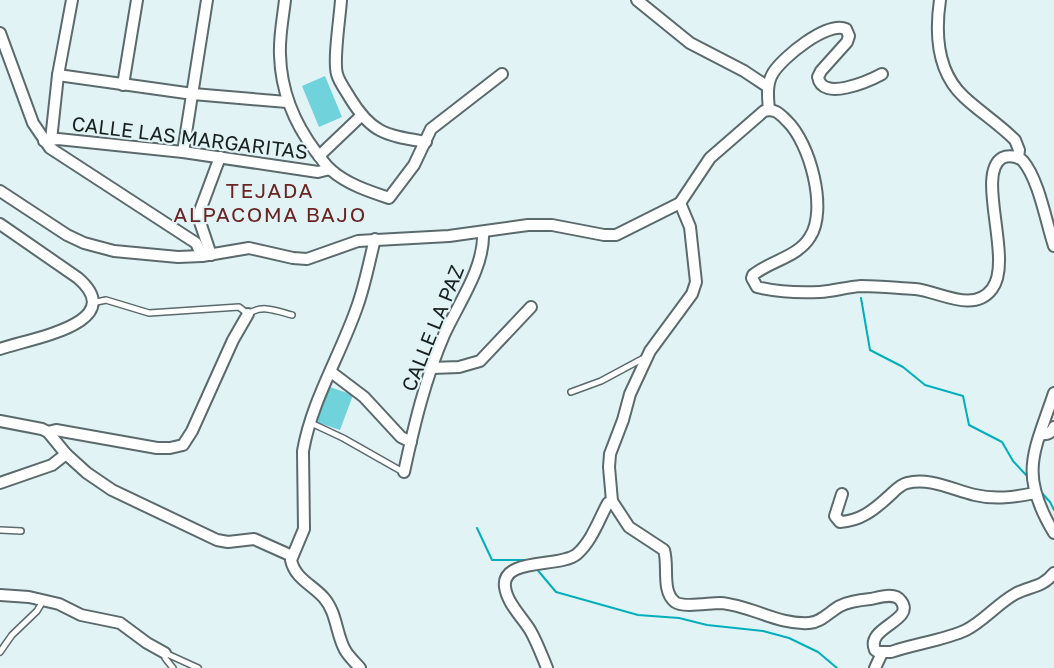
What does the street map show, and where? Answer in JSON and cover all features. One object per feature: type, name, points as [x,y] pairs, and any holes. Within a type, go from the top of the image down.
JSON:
[{"type":"street","points":[[48,141],[72,0]]},
{"type":"street","points":[[123,85],[137,0]]},
{"type":"street","points":[[183,152],[207,0]]},
{"type":"street","points":[[285,0],[280,53],[287,102],[307,140],[330,169],[364,190],[388,198],[414,165],[431,129],[493,78],[502,74]]},
{"type":"street","points":[[341,0],[336,59],[337,74],[361,116],[372,127],[387,134],[426,142]]},
{"type":"street","points":[[637,0],[690,43],[744,71],[768,87]]},
{"type":"street","points":[[940,0],[937,23],[946,74],[962,96],[1015,140],[1019,150],[1018,158]]},
{"type":"street","points":[[769,110],[768,87],[773,73],[789,56],[810,40],[834,27],[846,29],[849,36],[847,42],[821,71],[818,77],[821,84],[828,89],[842,88],[864,84],[882,74]]},
{"type":"street","points":[[0,33],[33,123],[60,156],[196,243],[207,255]]},
{"type":"street","points":[[58,75],[192,94],[287,102]]},
{"type":"street","points":[[0,191],[67,235],[96,247],[169,256],[207,255],[249,248],[307,259],[358,241],[449,236],[528,225],[552,225],[604,235],[616,235],[680,203],[711,158],[764,111],[769,110],[780,113],[795,128],[801,139],[815,179],[816,209],[814,229],[810,238],[784,258],[753,275],[752,278],[757,287],[766,290],[821,292],[860,286],[883,287],[919,290],[970,301],[981,299],[991,291],[1000,271],[992,203],[993,169],[996,163],[1005,157],[1018,158],[1023,161],[1034,180],[1054,246]]},
{"type":"street","points":[[319,156],[361,116]]},
{"type":"street","name":"CALLE LAS MARGARITAS","points":[[48,141],[58,139],[183,152],[318,172],[330,169]]},
{"type":"street","points":[[207,255],[198,216],[220,157]]},
{"type":"street","points":[[680,203],[690,227],[696,282],[692,294],[650,351],[630,393],[610,454],[609,480],[612,501],[629,527],[664,550],[669,594],[678,604],[720,603],[740,606],[769,617],[811,623],[823,619],[848,602],[891,595],[901,600],[903,609],[899,619],[882,630],[875,638],[873,647],[882,653],[964,631],[1019,592],[1044,584],[1054,573]]},
{"type":"street","points":[[0,224],[78,278],[88,288],[92,303],[91,311],[80,323],[0,349]]},
{"type":"street","name":"CALLE LA PAZ","points":[[404,472],[432,368],[444,334],[466,293],[479,258],[483,232]]},
{"type":"street","points":[[360,668],[345,649],[331,608],[323,597],[306,584],[296,572],[292,564],[292,556],[304,529],[303,451],[313,409],[358,306],[375,239]]},
{"type":"street","points":[[432,368],[459,368],[480,361],[531,306]]},
{"type":"street","points":[[48,432],[56,430],[157,448],[183,445],[249,314]]},
{"type":"street","points":[[331,372],[364,397],[401,437],[411,442]]},
{"type":"street","points":[[1054,393],[1034,449],[1031,467],[1035,493],[1041,510],[1054,533]]},
{"type":"street","points":[[0,422],[48,432],[66,454],[87,473],[112,490],[217,540],[228,542],[254,539],[292,556]]},
{"type":"street","points":[[1041,434],[1047,435],[1054,427]]},
{"type":"street","points":[[0,483],[52,465],[66,454]]},
{"type":"street","points":[[842,494],[835,516],[840,522],[857,519],[872,512],[902,485],[909,483],[931,482],[977,495],[1000,498],[1035,493]]},
{"type":"street","points":[[547,668],[531,631],[507,595],[504,585],[506,577],[511,570],[561,561],[576,555],[587,543],[608,503],[612,501]]},
{"type":"street","points":[[0,596],[43,600],[81,615],[120,623],[165,653]]},
{"type":"street","points":[[875,668],[882,653]]},
{"type":"lane","points":[[92,303],[106,300],[149,313],[239,308],[249,314],[259,308],[274,309],[292,315]]},
{"type":"lane","points":[[571,392],[601,381],[646,359]]},
{"type":"lane","points":[[310,422],[404,472]]},
{"type":"lane","points":[[0,530],[21,531]]},
{"type":"lane","points":[[0,652],[12,635],[37,611],[43,600]]},
{"type":"lane","points":[[165,653],[165,658],[172,668]]},
{"type":"lane","points":[[165,653],[198,668]]},
{"type":"shaded area","points":[[325,76],[342,117],[319,127],[302,86]]},
{"type":"shaded area","points":[[330,387],[353,395],[340,430],[316,422]]},
{"type":"waterway","points":[[861,298],[870,350],[903,367],[925,385],[963,396],[969,425],[1002,442],[1013,461],[1027,476]]},
{"type":"waterway","points":[[1041,492],[1054,510]]},
{"type":"waterway","points":[[477,528],[492,560],[527,560]]},
{"type":"waterway","points":[[535,567],[556,592],[638,615],[679,618],[707,625],[763,631],[789,638],[818,652],[837,668]]},
{"type":"district","name":"TEJADA ALPACOMA BAJO","points":[[270,202]]}]
